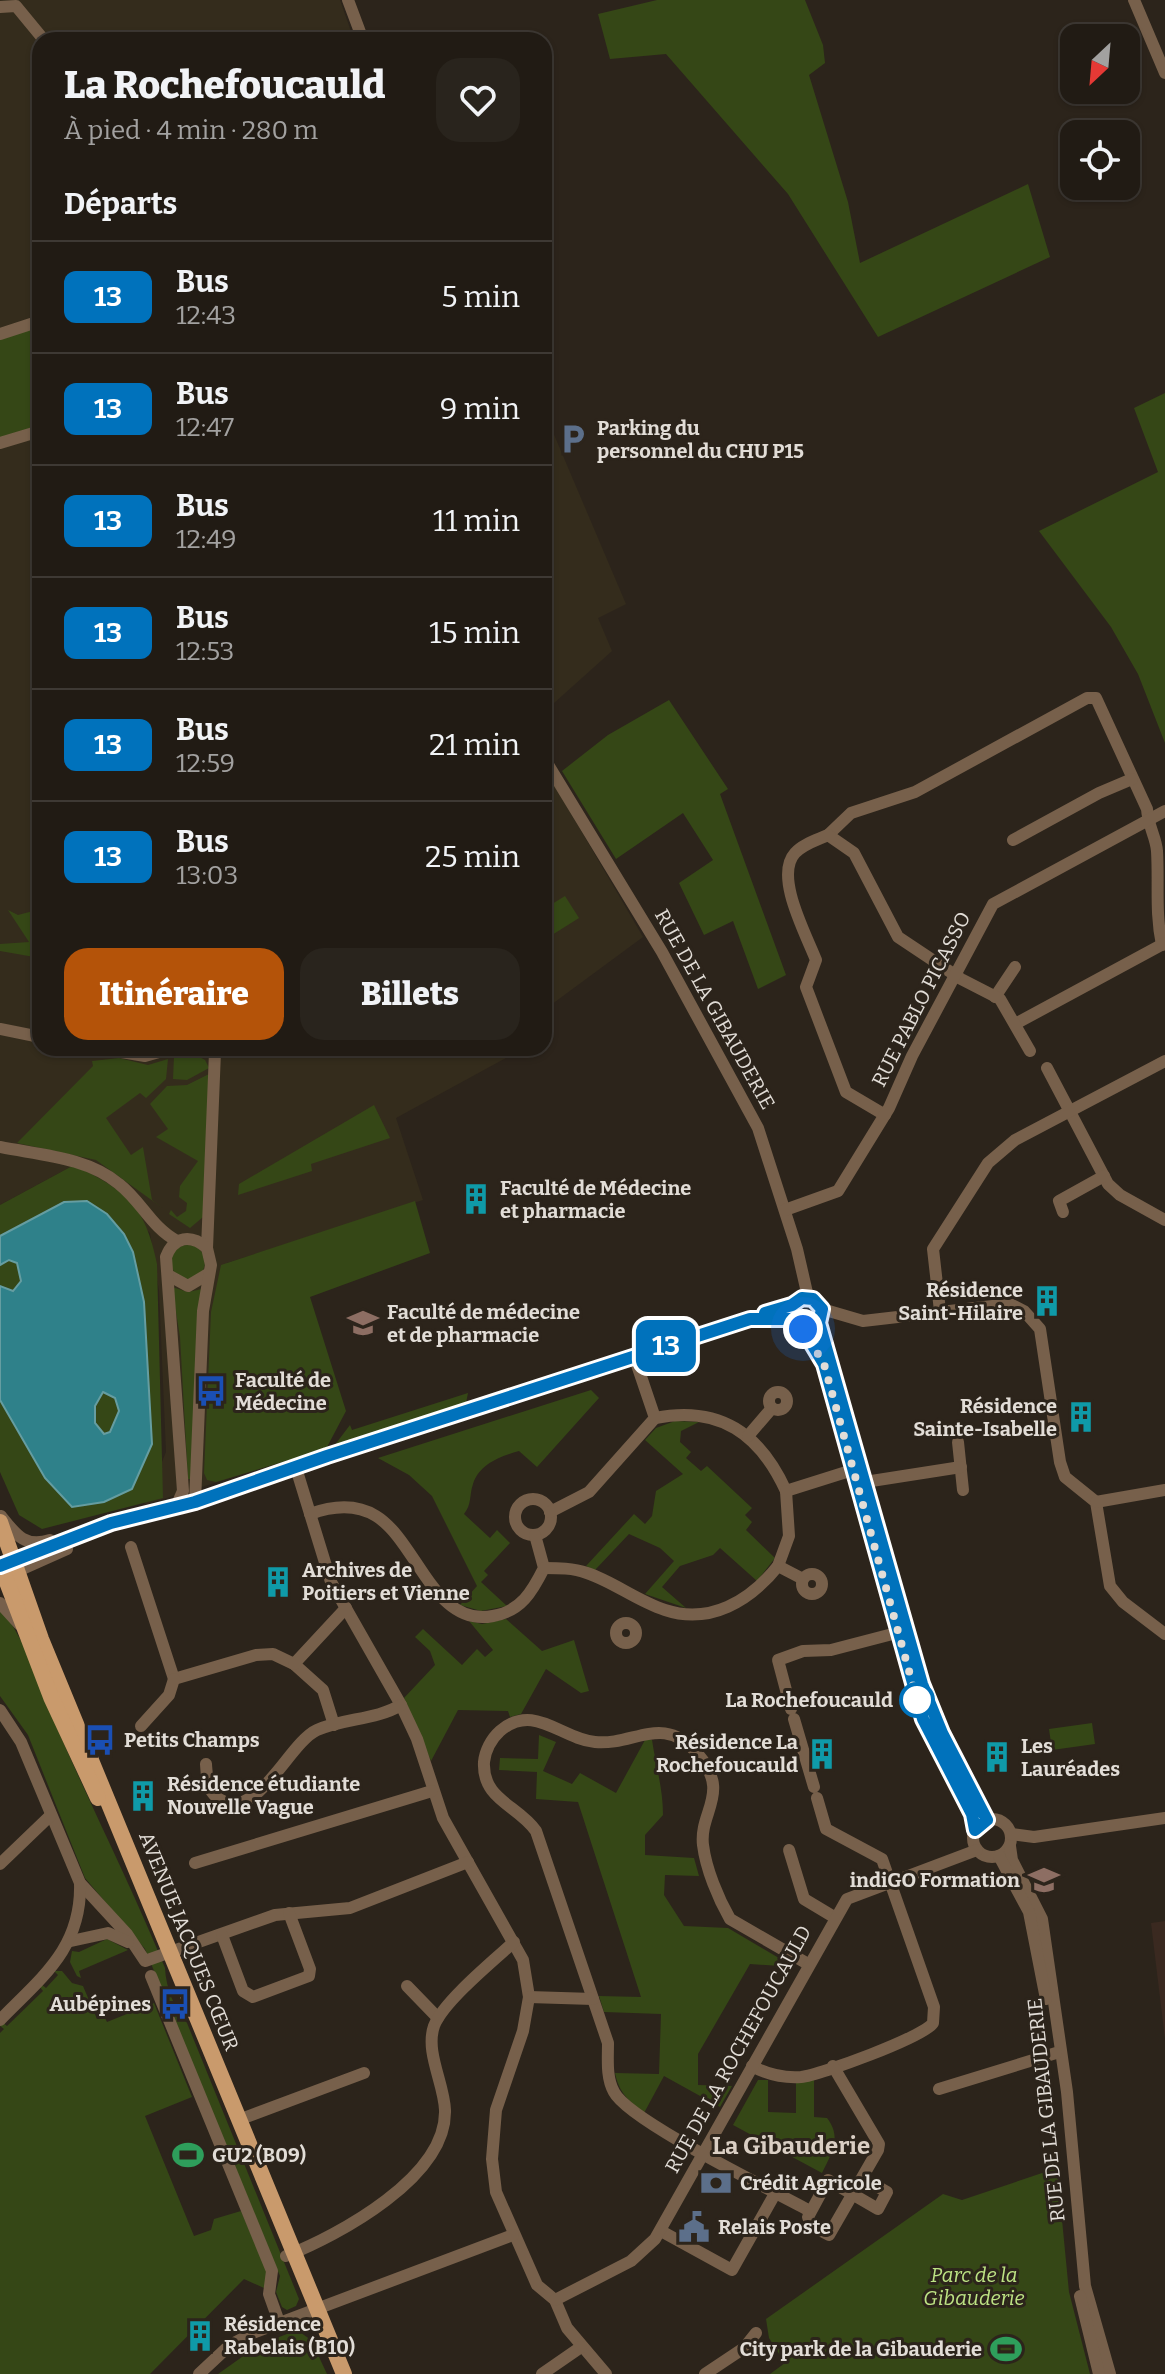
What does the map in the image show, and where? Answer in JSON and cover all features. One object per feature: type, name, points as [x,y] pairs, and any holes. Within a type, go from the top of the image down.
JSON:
[{"type":"main road","name":"AVENUE JACQUES CŒUR","points":[[0,1522],[5,1569],[24,1630],[169,1954]]},
{"type":"main road","name":"AVENUE JACQUES CŒUR","points":[[5,1569],[67,1701],[337,2374]]},
{"type":"main road","name":"AVENUE JACQUES CŒUR","points":[[312,2310],[344,2374]]},
{"type":"street","points":[[348,0],[360,32]]},
{"type":"street","points":[[1134,0],[1165,73]]},
{"type":"street","points":[[0,7],[16,6],[37,32]]},
{"type":"street","points":[[0,334],[32,324]]},
{"type":"street","points":[[0,443],[32,433]]},
{"type":"street","points":[[885,1115],[854,1099],[840,1082],[806,987],[816,960],[787,880],[788,864],[799,849],[828,835],[851,813],[915,792],[1087,698],[1096,698],[1147,809],[1156,844],[1156,913],[1164,944],[1015,1024]]},
{"type":"street","name":"RUE DE LA GIBAUDERIE","points":[[552,771],[704,1025],[758,1128],[785,1210],[808,1297]]},
{"type":"street","points":[[1013,840],[1099,793],[1132,779]]},
{"type":"street","name":"RUE PABLO PICASSO","points":[[785,1210],[838,1191],[885,1115],[987,913],[1001,898],[1165,811]]},
{"type":"street","points":[[828,835],[854,853],[898,937],[995,997],[1030,1051]]},
{"type":"street","points":[[995,997],[1015,967]]},
{"type":"street","points":[[0,1029],[32,1035]]},
{"type":"street","points":[[195,1502],[203,1311],[211,1259],[207,1248],[214,1056]]},
{"type":"street","points":[[940,1311],[933,1249],[982,1170],[1015,1140],[1165,1061]]},
{"type":"street","points":[[1047,1068],[1104,1176],[1120,1195],[1165,1220]]},
{"type":"street","points":[[0,1147],[99,1171],[121,1185],[160,1231],[177,1241],[191,1238],[208,1213]]},
{"type":"street","points":[[1063,1212],[1059,1201],[1104,1176]]},
{"type":"street","points":[[143,1212],[166,1257],[183,1491],[176,1507]]},
{"type":"street","points":[[191,1238],[207,1248]]},
{"type":"street","points":[[166,1257],[177,1241]]},
{"type":"street","points":[[168,1275],[188,1286],[208,1274]]},
{"type":"street","points":[[5,1569],[176,1507],[634,1356],[750,1319],[792,1312],[808,1297],[822,1309],[863,1321],[1010,1304],[1035,1320],[1044,1344],[1065,1477],[1096,1502],[1110,1586],[1123,1602],[1165,1634]]},
{"type":"street","points":[[822,1309],[819,1323],[902,1631],[936,1720],[987,1820],[1004,1824],[1010,1840]]},
{"type":"street","points":[[792,1312],[824,1364],[857,1468],[865,1482],[923,1719],[972,1814],[977,1850],[987,1856],[999,1856],[1010,1840],[1165,1818]]},
{"type":"street","points":[[803,1329],[819,1323]]},
{"type":"street","points":[[634,1356],[655,1418]]},
{"type":"street","points":[[748,1436],[772,1408]]},
{"type":"street","points":[[544,1568],[589,1574],[642,1600],[680,1613],[715,1612],[744,1600],[778,1566],[790,1522],[786,1491],[773,1464],[748,1436],[708,1417],[685,1414],[655,1418],[589,1492],[579,1500],[550,1512]]},
{"type":"street","points":[[179,1426],[183,1436],[186,1490],[195,1502]]},
{"type":"street","points":[[958,1442],[963,1490]]},
{"type":"street","points":[[865,1482],[961,1467]]},
{"type":"street","points":[[296,1468],[331,1582],[401,1705],[417,1739],[432,1791],[525,1968],[529,1997],[493,2132],[493,2176],[513,2235],[537,2285],[555,2300],[560,2317],[581,2347],[606,2374]]},
{"type":"street","points":[[786,1491],[857,1468]]},
{"type":"street","points":[[1096,1502],[1165,1490]]},
{"type":"street","points":[[533,1498],[544,1502],[550,1512],[548,1527],[535,1535],[524,1533],[516,1524],[517,1507],[533,1498]]},
{"type":"street","points":[[310,1514],[346,1507],[378,1517],[444,1600],[470,1616],[486,1617],[515,1609],[528,1597],[544,1568],[535,1535]]},
{"type":"street","points":[[0,1515],[14,1533],[29,1543],[125,1527]]},
{"type":"street","points":[[5,1569],[85,1533]]},
{"type":"street","points":[[131,1547],[174,1679],[169,1695],[141,1726]]},
{"type":"street","points":[[778,1566],[803,1579]]},
{"type":"street","points":[[631,1624],[642,1600]]},
{"type":"street","points":[[0,1603],[24,1630]]},
{"type":"street","points":[[294,1664],[346,1608]]},
{"type":"street","points":[[752,2066],[767,2074],[796,2077],[917,2037],[933,2023],[934,2007],[882,1859],[826,1829],[778,1660],[902,1631]]},
{"type":"street","points":[[174,1679],[264,1654],[294,1664],[323,1690],[334,1725]]},
{"type":"street","points":[[206,1764],[213,1794],[228,1804],[239,1804],[263,1787],[310,1735],[334,1725],[389,1713],[401,1705]]},
{"type":"street","points":[[0,1710],[21,1742],[80,1883],[135,1945],[145,1961],[275,1915],[350,1908],[468,1862]]},
{"type":"street","points":[[808,1964],[737,1925],[724,1908],[703,1844],[713,1806],[712,1786],[705,1762],[695,1750],[674,1736],[661,1733],[597,1742],[541,1721],[519,1720],[505,1727],[490,1744],[484,1763],[487,1784],[496,1799],[520,1812],[536,1831],[608,2043],[613,2092],[638,2116],[810,2211]]},
{"type":"street","points":[[195,1863],[432,1791]]},
{"type":"street","points":[[0,1864],[51,1815]]},
{"type":"street","points":[[975,1830],[987,1820]]},
{"type":"street","name":"RUE DE LA GIBAUDERIE","points":[[1010,1840],[1012,1860],[1042,1919],[1067,2092],[1085,2286],[1110,2374]]},
{"type":"street","points":[[789,1850],[804,1899],[834,1917]]},
{"type":"street","name":"RUE DE LA ROCHEFOUCAULD","points":[[555,2300],[631,2261],[661,2231],[834,1917],[854,1894],[977,1850]]},
{"type":"street","name":"RUE DE LA GIBAUDERIE","points":[[999,1856],[1029,1912],[1056,2053],[1079,2290],[1099,2374]]},
{"type":"street","points":[[0,2020],[51,1967],[71,1941],[78,1918],[80,1883]]},
{"type":"street","points":[[222,1935],[244,1994],[253,1997],[309,1976],[310,1969],[289,1913]]},
{"type":"street","points":[[71,1941],[108,1933],[135,1945]]},
{"type":"street","points":[[290,2254],[400,2189],[432,2153],[444,2122],[431,2038],[438,2018],[514,1942]]},
{"type":"street","points":[[151,1976],[272,2271],[269,2294],[279,2322]]},
{"type":"street","points":[[407,1986],[438,2018]]},
{"type":"street","points":[[529,1997],[593,1999]]},
{"type":"street","points":[[939,2089],[1056,2053]]},
{"type":"street","points":[[833,2066],[879,2144],[862,2178],[853,2194],[829,2235],[809,2222],[810,2211],[828,2180],[853,2194],[878,2209],[887,2192],[862,2178]]},
{"type":"street","points":[[236,2121],[364,2073]]},
{"type":"street","points":[[661,2231],[732,2270],[776,2192]]},
{"type":"street","points":[[199,2374],[230,2345],[279,2322],[513,2235]]},
{"type":"street","points":[[705,2374],[744,2348],[756,2333]]},
{"type":"street","points":[[542,2374],[581,2347]]},
{"type":"shaded area","points":[[0,0],[340,0],[351,32],[32,32],[32,1056],[509,1056],[396,1118],[423,1200],[227,1263],[266,1467],[144,1505],[166,1452],[159,1291],[150,1233],[74,1165],[0,1205]]},
{"type":"shaded area","points":[[552,430],[626,604],[598,618],[612,651],[552,705]]},
{"type":"shaded area","points":[[552,781],[643,937],[552,1004]]},
{"type":"shaded area","points":[[1165,1921],[1165,2039],[1151,1923]]},
{"type":"green space","points":[[657,0],[805,0],[823,45],[825,63],[809,75],[848,202],[860,263],[1028,184],[1050,257],[878,337],[788,194],[666,54],[610,59],[598,14]]},
{"type":"green space","points":[[32,329],[32,428],[0,438],[0,339]]},
{"type":"green space","points":[[1165,393],[1165,743],[1138,674],[1111,627],[1039,531],[1158,472],[1134,408]]},
{"type":"green space","points":[[669,700],[728,789],[720,794],[786,975],[758,989],[733,921],[704,935],[679,883],[713,860],[683,813],[616,859],[562,771],[608,735]]},
{"type":"green space","points":[[565,896],[579,918],[552,935],[552,904]]},
{"type":"green space","points":[[8,910],[18,915],[32,911],[32,957],[0,951],[0,944],[29,942]]},
{"type":"green space","points":[[174,1056],[198,1056],[205,1060],[209,1068],[187,1080],[173,1079]]},
{"type":"green space","points":[[119,1058],[148,1065],[168,1059],[166,1079],[146,1098],[140,1093],[106,1118],[131,1155],[143,1147],[152,1200],[164,1209],[96,1160],[17,1143],[93,1066],[92,1061]]},
{"type":"green space","points":[[209,1074],[203,1217],[190,1228],[169,1214],[171,1210],[177,1217],[186,1211],[187,1203],[179,1197],[180,1186],[198,1161],[156,1137],[168,1129],[150,1104],[167,1086],[187,1085]]},
{"type":"green space","points":[[374,1105],[390,1138],[311,1164],[312,1171],[238,1195],[239,1184]]},
{"type":"green space","points":[[74,1165],[108,1183],[130,1202],[139,1213],[152,1243],[157,1264],[163,1498],[42,1529],[19,1515],[0,1472],[0,1205]]},
{"type":"green space","points":[[415,1201],[430,1253],[310,1297],[346,1411],[326,1449],[216,1482],[207,1480],[204,1473],[211,1312],[221,1265]]},
{"type":"green space","points":[[188,1245],[200,1250],[205,1262],[200,1274],[188,1279],[176,1274],[171,1262],[176,1250]]},
{"type":"green space","points":[[172,1287],[188,1292],[202,1289],[193,1479],[188,1479],[180,1337]]},
{"type":"green space","points":[[591,1390],[599,1398],[537,1467],[519,1451],[492,1462],[476,1477],[464,1514],[490,1538],[497,1530],[510,1543],[484,1571],[488,1575],[481,1582],[507,1606],[481,1611],[460,1605],[477,1586],[432,1496],[409,1475],[378,1458]]},
{"type":"green space","points":[[468,1393],[466,1403],[334,1446],[350,1425],[352,1430]]},
{"type":"green space","points":[[675,1421],[699,1422],[681,1431],[680,1442],[691,1452],[686,1458],[701,1471],[707,1466],[752,1508],[745,1515],[752,1522],[746,1530],[775,1558],[757,1581],[720,1548],[713,1555],[680,1566],[662,1587],[686,1608],[645,1594],[674,1561],[660,1548],[629,1534],[595,1570],[586,1566],[634,1514],[645,1524],[652,1516],[656,1491],[683,1474],[645,1440],[656,1428]]},
{"type":"green space","points":[[0,1607],[25,1650],[165,1968],[172,1997],[187,2023],[299,2299],[296,2306],[287,2310],[282,2307],[276,2292],[280,2276],[145,1949],[85,1878],[28,1735],[0,1696]]},
{"type":"green space","points":[[506,1619],[542,1651],[574,1640],[589,1691],[581,1693],[546,1669],[521,1714],[510,1717],[508,1711],[458,1710],[431,1761],[404,1698],[435,1665],[430,1651],[415,1637],[423,1629],[462,1665],[477,1649],[485,1657],[493,1650],[469,1621],[482,1624]]},
{"type":"green space","points":[[1092,1723],[1095,1744],[1052,1750],[1049,1729]]},
{"type":"green space","points":[[539,1735],[556,1742],[543,1771],[572,1784],[580,1773],[616,1793],[645,1740],[652,1740],[663,1815],[645,1835],[645,1855],[694,1858],[699,1876],[665,1875],[664,1895],[684,1926],[728,1928],[794,1967],[750,1964],[698,2054],[698,2085],[732,2086],[720,2107],[664,2076],[644,2113],[619,2086],[615,2073],[659,2074],[661,2014],[604,2012],[599,1996],[641,1997],[578,1802],[536,1799],[537,1772],[499,1770],[500,1758],[538,1759]]},
{"type":"green space","points":[[107,1939],[128,1950],[79,1971],[81,1978],[77,1976],[70,1962],[72,1951],[79,1952]]},
{"type":"green space","points":[[54,1971],[62,1971],[72,1983],[83,1986],[97,2019],[104,2016],[107,2022],[154,2003],[192,2097],[145,2116],[194,2236],[211,2230],[214,2219],[241,2211],[269,2276],[264,2288],[244,2279],[150,2374],[0,2374],[0,2033],[4,2029],[0,2026],[2,2022],[7,2026],[43,1991],[39,1986],[41,1984],[46,1988],[58,1975]]},
{"type":"green space","points":[[814,2078],[814,2117],[827,2118],[835,2138],[822,2173],[733,2125],[758,2080],[768,2080],[768,2112],[796,2113],[796,2083]]},
{"type":"green space","name":"Parc de la Gibauderie","points":[[1057,2168],[1069,2292],[1090,2374],[770,2374],[785,2363],[769,2338],[766,2319],[943,2194],[962,2200]]},
{"type":"green space","points":[[297,2330],[311,2340],[327,2374],[218,2374],[259,2345]]},
{"type":"water","points":[[87,1201],[107,1214],[124,1234],[133,1252],[144,1302],[152,1444],[132,1489],[104,1502],[72,1507],[45,1478],[0,1400],[0,1286],[13,1291],[21,1281],[17,1263],[9,1260],[0,1265],[0,1236],[64,1202]],"holes":[[[103,1392],[115,1398],[119,1411],[110,1432],[104,1434],[95,1423],[95,1406]]]},
{"type":"bus line","name":"13","points":[[0,1566],[111,1523],[195,1502],[286,1473],[305,1463],[750,1319],[767,1316],[791,1319],[803,1329],[824,1364],[923,1719],[975,1820],[975,1830],[987,1820],[961,1773],[922,1684],[819,1323],[823,1314],[820,1304],[808,1297],[765,1313]]},
{"type":"place","name":"Parking du personnel du CHU P15","points":[[573,439]]},
{"type":"place","name":"Faculté de Médecine et pharmacie","points":[[476,1199]]},
{"type":"place","name":"Résidence Saint-Hilaire","points":[[1047,1301]]},
{"type":"place","name":"Faculté de médecine et de pharmacie","points":[[363,1323]]},
{"type":"place","name":"Faculté de Médecine","points":[[211,1391]]},
{"type":"place","name":"Résidence Sainte-Isabelle","points":[[1081,1417]]},
{"type":"place","name":"Archives de Poitiers et Vienne","points":[[278,1582]]},
{"type":"place","name":"La Rochefoucauld","points":[[917,1700]]},
{"type":"place","name":"Petits Champs","points":[[100,1740]]},
{"type":"place","name":"Résidence La Rochefoucauld","points":[[822,1754]]},
{"type":"place","name":"Les Lauréades","points":[[997,1757]]},
{"type":"place","name":"Résidence étudiante Nouvelle Vague","points":[[143,1796]]},
{"type":"place","name":"indiGO Formation","points":[[1044,1880]]},
{"type":"place","name":"Aubépines","points":[[175,2004]]},
{"type":"place","name":"GU2 (B09)","points":[[188,2155]]},
{"type":"place","name":"Crédit Agricole","points":[[716,2183]]},
{"type":"place","name":"Relais Poste","points":[[694,2227]]},
{"type":"place","name":"Résidence Rabelais (B10)","points":[[200,2336]]},
{"type":"place","name":"City park de la Gibauderie","points":[[1006,2349]]},
{"type":"district","name":"La Gibauderie","points":[[791,2146]]},
{"type":"route","points":[[803,1329],[824,1364],[917,1700]]}]
